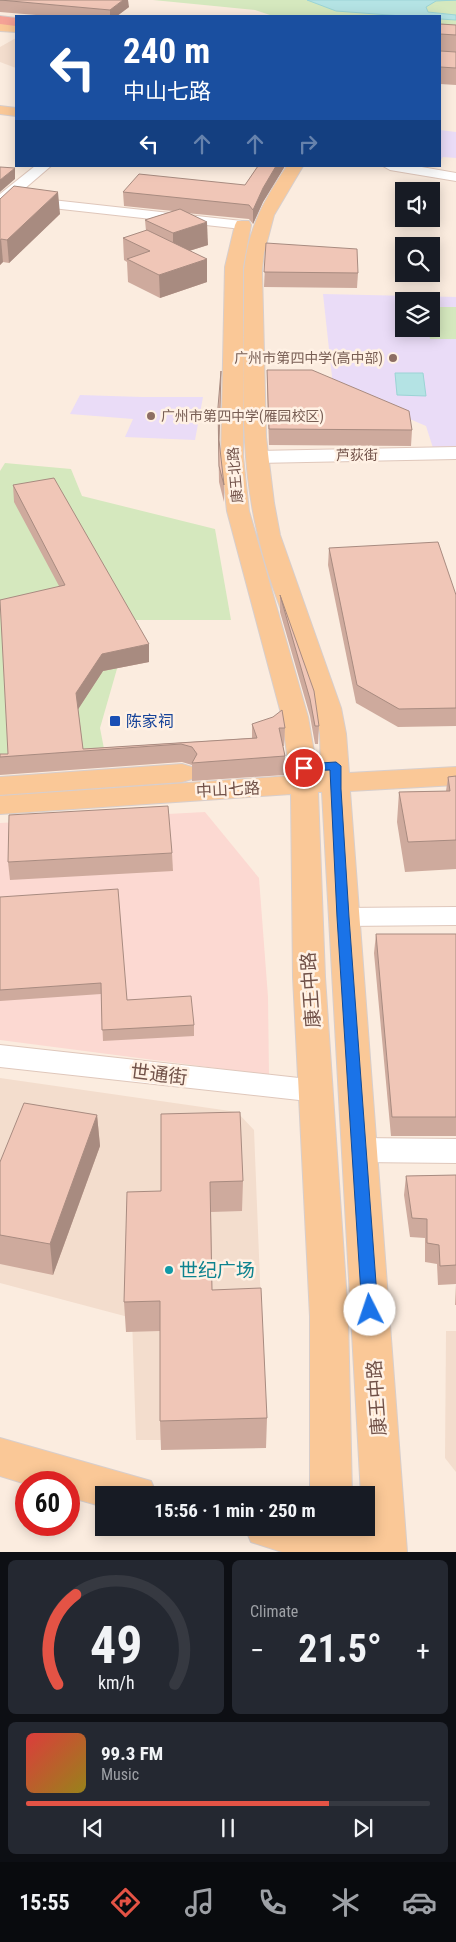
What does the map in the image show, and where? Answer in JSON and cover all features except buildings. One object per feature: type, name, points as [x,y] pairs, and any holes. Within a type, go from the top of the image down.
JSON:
[{"type":"main road","points":[[0,22],[15,23]]},
{"type":"main road","points":[[0,110],[15,112]]},
{"type":"main road","name":"康王北路","points":[[271,167],[248,206],[236,255],[233,292],[232,422],[236,496],[242,529],[295,717],[320,775]]},
{"type":"main road","name":"康王北路","points":[[294,167],[268,205],[255,246],[253,270],[257,458],[262,496],[274,553],[284,585],[314,659],[330,710],[320,775]]},
{"type":"main road","name":"中山七路","points":[[320,775],[456,758]]},
{"type":"main road","name":"中山七路","points":[[0,786],[166,783],[320,775],[456,776]]},
{"type":"main road","name":"康王中路","points":[[320,775],[343,917],[386,1552]]},
{"type":"main road","name":"康王中路","points":[[320,775],[306,921],[329,1316],[332,1486]]},
{"type":"main road","name":"中山七路","points":[[0,805],[166,783]]},
{"type":"main road","points":[[0,1457],[98,1486]]},
{"type":"main road","points":[[307,1536],[375,1552]]},
{"type":"street","points":[[2,200],[43,167]]},
{"type":"street","points":[[396,167],[456,177]]},
{"type":"street","points":[[2,200],[242,225]]},
{"type":"street","name":"芦荻街","points":[[257,458],[456,453]]},
{"type":"street","points":[[343,917],[456,916]]},
{"type":"street","name":"世通街","points":[[0,1056],[317,1091]]},
{"type":"street","points":[[359,1150],[456,1151]]},
{"type":"shaded area","points":[[15,39],[15,68],[0,62],[0,47]]},
{"type":"shaded area","points":[[441,130],[456,132],[456,158],[443,157],[441,160]]},
{"type":"shaded area","name":"广州市第四中学(高中部)","points":[[323,294],[395,296],[395,337],[440,337],[440,297],[456,297],[456,448],[433,448],[426,426],[333,386]]},
{"type":"shaded area","name":"广州市第四中学(雁园校区)","points":[[80,395],[203,397],[195,440],[125,437],[133,419],[70,414]]},
{"type":"shaded area","points":[[205,812],[259,878],[268,997],[269,1075],[0,1040],[0,823]]},
{"type":"shaded area","name":"世纪广场","points":[[0,1078],[237,1112],[254,1130],[263,1356],[212,1440],[136,1440],[132,1318],[0,1283]]},
{"type":"shaded area","points":[[446,1331],[456,1331],[456,1472],[445,1458]]},
{"type":"green space","points":[[153,0],[456,0],[456,33],[441,32],[441,15],[270,15],[255,10]]},
{"type":"green space","points":[[440,307],[456,307],[456,339],[430,339],[430,337],[440,337]]},
{"type":"green space","points":[[5,463],[71,469],[82,496],[215,529],[231,620],[131,620],[100,728],[105,754],[0,761],[0,471]]},
{"type":"water","points":[[307,0],[456,0],[436,1],[426,7],[428,12],[456,15],[456,20],[441,19],[441,15],[389,15],[336,11]]},
{"type":"water","points":[[395,373],[423,373],[426,396],[397,395]]},
{"type":"place","name":"广州市第四中学(高中部)","points":[[393,358]]},
{"type":"place","name":"广州市第四中学(雁园校区)","points":[[151,416]]},
{"type":"place","name":"陈家祠","points":[[115,721]]},
{"type":"place","name":"世纪广场","points":[[169,1270]]},
{"type":"route","points":[[304,768],[336,766],[335,789],[343,917],[370,1310]]}]
